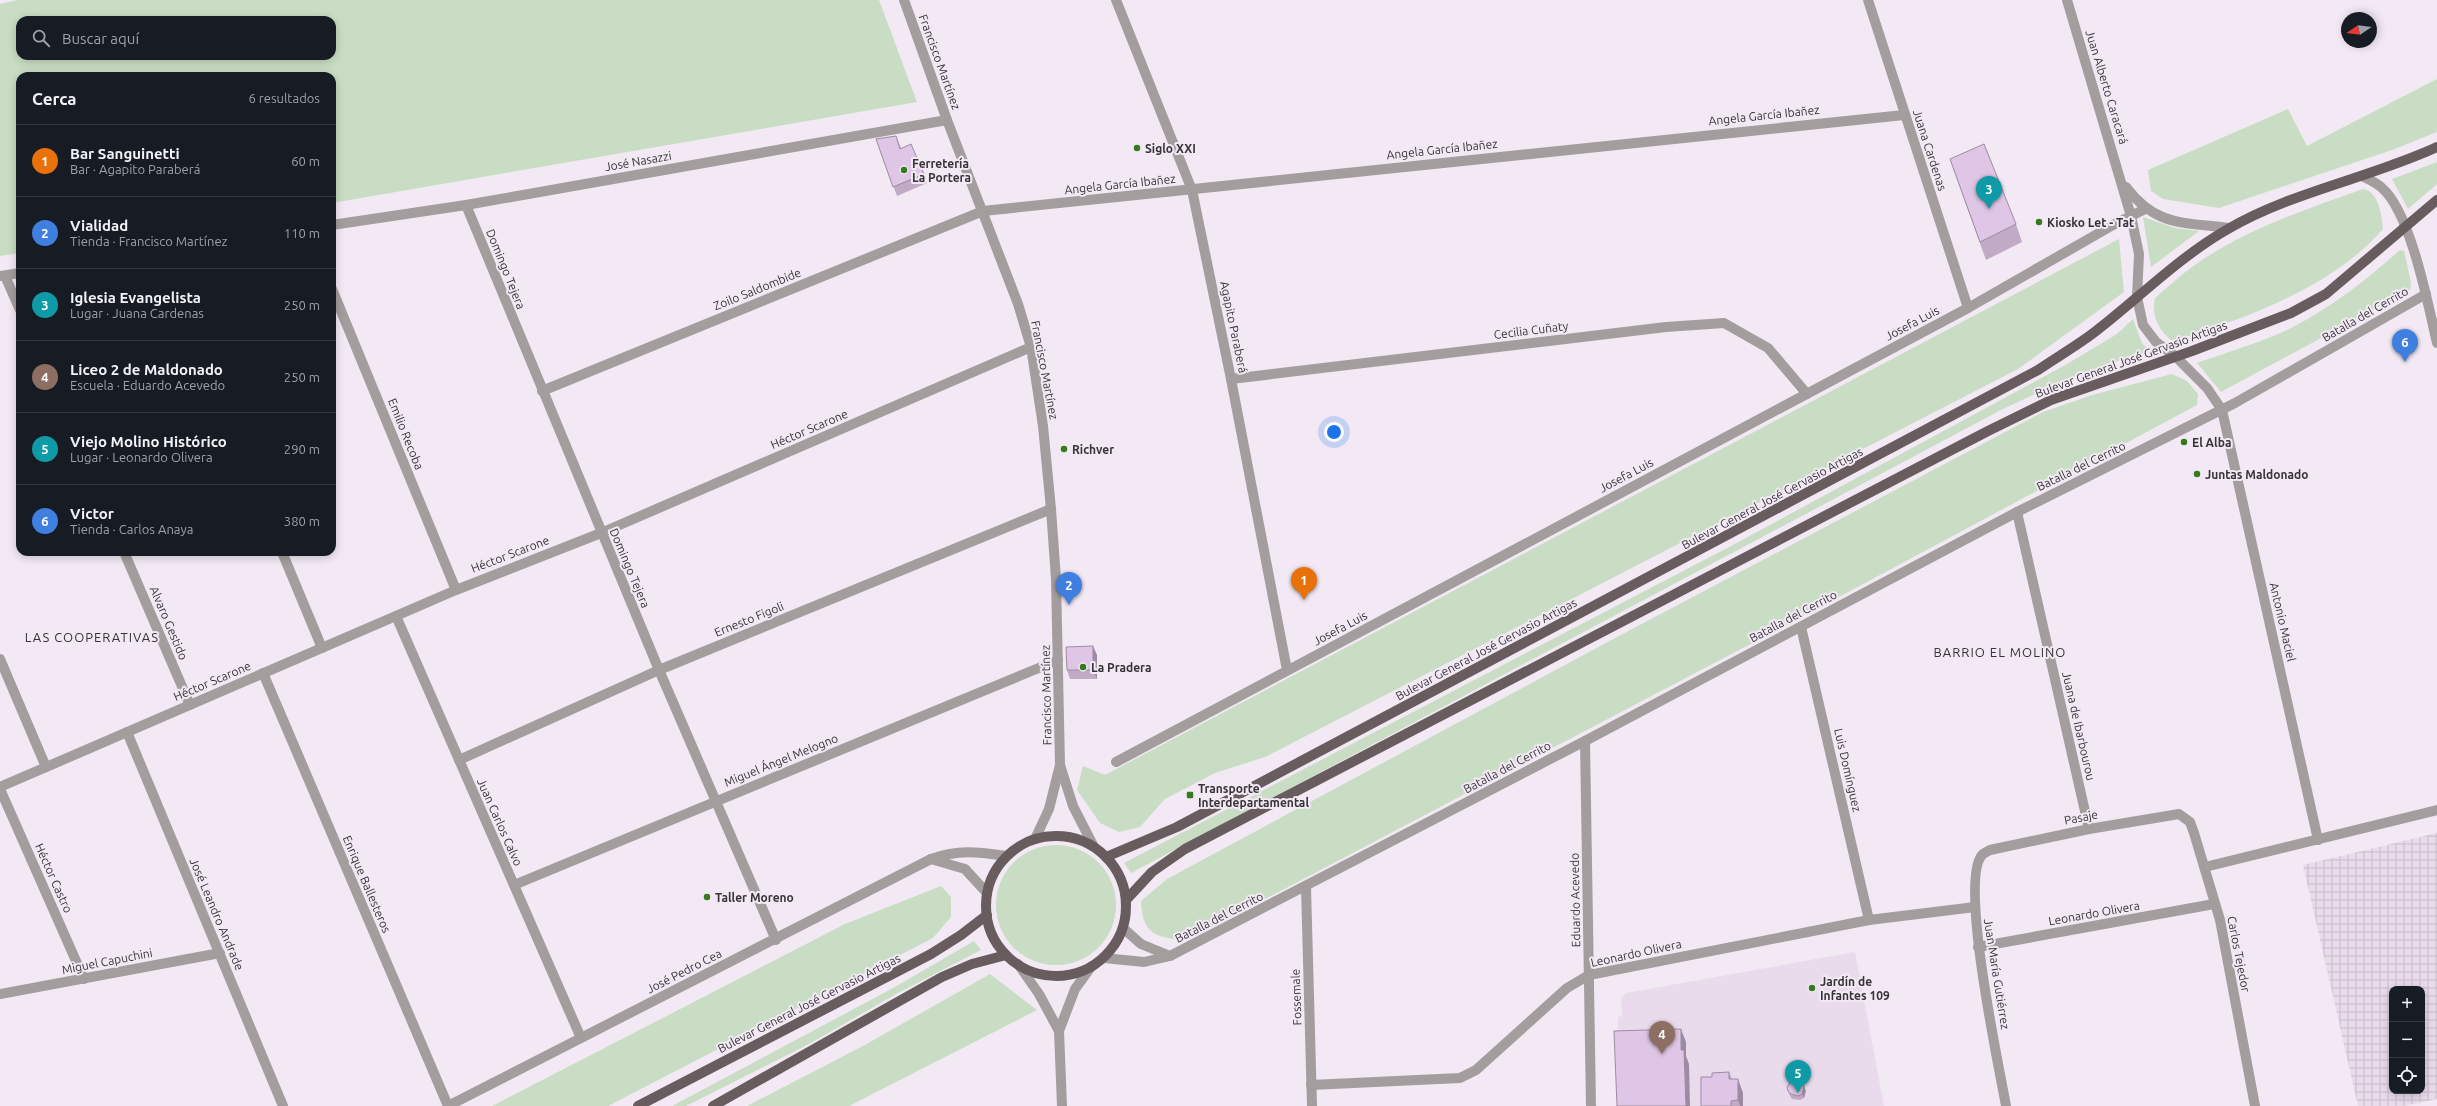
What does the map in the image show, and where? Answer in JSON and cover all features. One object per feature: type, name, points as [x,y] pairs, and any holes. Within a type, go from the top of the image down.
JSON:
[{"type":"main road","name":"Bulevar General José Gervasio Artigas","points":[[1106,857],[1142,843],[1184,823],[2038,370],[2095,332],[2193,251],[2229,228],[2276,206],[2364,177],[2437,148]]},
{"type":"main road","name":"Bulevar General José Gervasio Artigas","points":[[1126,900],[1152,872],[1185,849],[1988,431],[2051,400],[2176,356],[2291,313],[2326,294],[2437,200]]},
{"type":"main road","points":[[1065,836],[1080,840],[1094,847],[1106,857],[1120,877],[1126,900],[1123,928],[1115,944],[1104,958],[1091,967],[1077,973],[1047,975],[1031,972],[1006,954],[997,943],[987,915],[987,893],[994,873],[1007,856],[1020,846],[1034,839],[1065,836]]},
{"type":"main road","name":"Bulevar General José Gervasio Artigas","points":[[638,1106],[931,954],[961,935],[987,915]]},
{"type":"main road","points":[[713,1106],[942,977],[972,964],[1006,954]]},
{"type":"street","name":"Francisco Martínez","points":[[904,0],[947,120],[1018,304],[1030,347],[1043,426],[1051,509],[1058,660],[1060,765],[1049,809],[1034,839]]},
{"type":"street","name":"Agapito Paraberá","points":[[1116,0],[1192,190],[1231,379],[1287,670]]},
{"type":"street","name":"Juana Cardenas","points":[[1868,0],[1904,115],[1968,308]]},
{"type":"street","name":"Juan Alberto Caracará","points":[[2067,0],[2131,216],[2139,254],[2137,297],[2140,314],[2148,334],[2156,342],[2176,356],[2207,388],[2222,410]]},
{"type":"street","name":"Angela García Ibañez","points":[[983,211],[1192,190],[1512,154],[1904,115]]},
{"type":"street","name":"José Nasazzi","points":[[336,224],[466,205],[947,120]]},
{"type":"street","points":[[2364,177],[2382,188],[2398,212],[2417,260],[2437,343]]},
{"type":"street","points":[[2122,182],[2145,209],[2170,220],[2229,228]]},
{"type":"street","name":"Domingo Tejera","points":[[466,205],[601,533],[776,940]]},
{"type":"street","name":"Josefa Luis","points":[[1116,762],[1968,308],[2145,209]]},
{"type":"street","name":"Zoilo Saldombide","points":[[542,391],[983,211]]},
{"type":"street","points":[[16,274],[3,276],[16,302]]},
{"type":"street","name":"Batalla del Cerrito","points":[[1104,958],[1144,962],[1170,956],[1306,887],[1585,741],[2017,512],[2222,410],[2426,294]]},
{"type":"street","name":"Emilio Recoba","points":[[336,299],[456,590]]},
{"type":"street","name":"Cecilia Cuñaty","points":[[1231,379],[1666,327],[1724,324],[1768,348],[1807,394]]},
{"type":"street","name":"Héctor Scarone","points":[[0,788],[190,704],[456,590],[601,533],[1030,347]]},
{"type":"street","name":"Antonio Maciel","points":[[2222,410],[2318,840]]},
{"type":"street","name":"Ernesto Figoli","points":[[459,760],[659,670],[1051,509]]},
{"type":"street","name":"Juana de Ibarbourou","points":[[2017,512],[2089,829]]},
{"type":"street","name":"Alvaro Gestido","points":[[126,556],[190,704]]},
{"type":"street","points":[[284,556],[322,648]]},
{"type":"street","name":"Juan Carlos Calvo","points":[[396,616],[581,1038]]},
{"type":"street","name":"Luis Domínguez","points":[[1801,626],[1869,920]]},
{"type":"street","points":[[0,659],[46,767]]},
{"type":"street","name":"Miguel Ángel Melogno","points":[[514,885],[1058,660]]},
{"type":"street","name":"Enrique Ballesteros","points":[[263,673],[448,1106]]},
{"type":"street","name":"José Leandro Andrade","points":[[126,732],[284,1106]]},
{"type":"street","name":"Eduardo Acevedo","points":[[1585,741],[1591,1106]]},
{"type":"street","name":"Francisco Martínez","points":[[1060,765],[1073,806],[1094,847]]},
{"type":"street","name":"Héctor Castro","points":[[0,788],[84,979]]},
{"type":"street","points":[[2205,867],[2436,813]]},
{"type":"street","name":"Pasaje","points":[[1990,850],[2089,829],[2179,814]]},
{"type":"street","name":"Carlos Tejedor","points":[[2179,814],[2190,822],[2220,920],[2255,1106]]},
{"type":"street","name":"Juan María Gutiérrez","points":[[1990,850],[1982,855],[1977,868],[1975,907],[1978,947],[2006,1106]]},
{"type":"street","name":"José Pedro Cea","points":[[448,1106],[776,940],[931,858],[951,852],[969,851],[1007,856]]},
{"type":"street","points":[[931,858],[965,869],[987,893]]},
{"type":"street","name":"Fossemale","points":[[1306,887],[1312,1106]]},
{"type":"street","name":"Leonardo Olivera","points":[[1978,947],[2214,904]]},
{"type":"street","name":"Leonardo Olivera","points":[[1311,1085],[1460,1078],[1476,1070],[1567,988],[1589,975],[1869,920],[1975,907]]},
{"type":"street","points":[[1123,928],[1141,944],[1170,956]]},
{"type":"street","name":"Miguel Capuchini","points":[[0,994],[220,952]]},
{"type":"street","points":[[1018,964],[1039,994],[1059,1031]]},
{"type":"street","points":[[1062,1106],[1059,1031],[1075,989],[1091,967]]},
{"type":"shaded area","points":[[2437,833],[2437,1099],[2403,1106],[2358,1106],[2303,865]]},
{"type":"shaded area","points":[[1855,952],[1884,1106],[1620,1106],[1618,1018],[1622,1015],[1621,999],[1626,993]]},
{"type":"green space","points":[[18,0],[879,0],[917,102],[336,202],[336,72],[16,72],[16,254],[0,256],[0,4]]},
{"type":"green space","points":[[2437,79],[2437,132],[2392,150],[2219,208],[2163,199],[2151,191],[2148,170],[2288,109],[2307,146]]},
{"type":"green space","points":[[2437,162],[2437,184],[2408,209],[2392,179]]},
{"type":"green space","points":[[2363,189],[2373,194],[2379,205],[2383,229],[2363,249],[2340,267],[2288,298],[2232,321],[2177,340],[2171,340],[2159,327],[2154,310],[2155,298],[2196,264],[2221,248],[2260,228]]},
{"type":"green space","points":[[2143,217],[2175,228],[2199,231],[2151,267]]},
{"type":"green space","points":[[2119,239],[2124,292],[2018,369],[1265,757],[1215,773],[1165,799],[1140,827],[1119,832],[1100,823],[1077,790],[1083,766],[1105,775]]},
{"type":"green space","points":[[2400,250],[2404,251],[2411,282],[2410,290],[2221,392],[2197,363],[2267,339],[2304,321],[2348,293]]},
{"type":"green space","points":[[2133,319],[2142,343],[2151,352],[2093,370],[2001,410],[1131,873],[1124,863],[1731,546],[2067,364],[2117,334]]},
{"type":"green space","points":[[2172,374],[2187,381],[2198,394],[2197,405],[1796,620],[1187,940],[1160,936],[1148,928],[1142,913],[1141,901],[1167,879],[1617,637],[2043,412],[2092,395]]},
{"type":"green space","points":[[1056,845],[1079,849],[1099,862],[1112,882],[1116,905],[1112,928],[1099,948],[1079,961],[1056,965],[1033,961],[1013,948],[1000,928],[996,905],[1000,882],[1013,862],[1033,849]]},
{"type":"green space","points":[[941,886],[951,897],[951,917],[933,938],[608,1106],[492,1106],[845,924]]},
{"type":"green space","points":[[974,941],[981,950],[898,993],[809,1044],[686,1106],[672,1106],[895,987]]},
{"type":"green space","points":[[990,974],[1037,1010],[849,1106],[747,1106],[863,1046]]},
{"type":"building","name":"Ferretería La Portera","points":[[896,136],[900,149],[911,144],[924,174],[893,187],[876,139]]},
{"type":"building","points":[[1984,144],[2016,224],[1980,242],[1950,159]]},
{"type":"building","points":[[1093,646],[1093,670],[1067,670],[1066,647]]},
{"type":"building","points":[[1681,1029],[1681,1050],[1684,1050],[1686,1106],[1617,1106],[1614,1031]]},
{"type":"building","points":[[1729,1072],[1729,1079],[1738,1079],[1738,1100],[1731,1101],[1731,1106],[1701,1106],[1701,1077],[1712,1077],[1712,1073]]},
{"type":"building","points":[[1792,1080],[1800,1080],[1804,1086],[1802,1094],[1798,1096],[1791,1094],[1788,1091],[1787,1087]]},
{"type":"place","name":"Siglo XXI","points":[[1137,148]]},
{"type":"place","name":"Ferretería La Portera","points":[[904,170]]},
{"type":"place","name":"Iglesia Evangelista","points":[[1989,209]]},
{"type":"place","name":"Kiosko Let - Tat","points":[[2039,222]]},
{"type":"place","name":"Victor","points":[[2405,362]]},
{"type":"place","name":"El Alba","points":[[2184,442]]},
{"type":"place","name":"Richver","points":[[1064,449]]},
{"type":"place","name":"Juntas Maldonado","points":[[2197,474]]},
{"type":"place","name":"Bar Sanguinetti","points":[[1304,600]]},
{"type":"place","name":"Vialidad","points":[[1069,605]]},
{"type":"place","name":"La Pradera","points":[[1083,667]]},
{"type":"place","name":"Transporte Interdepartamental","points":[[1190,795]]},
{"type":"place","name":"Taller Moreno","points":[[707,897]]},
{"type":"place","name":"Jardín de Infantes 109","points":[[1812,988]]},
{"type":"place","name":"Liceo 2 de Maldonado","points":[[1662,1054]]},
{"type":"place","name":"Viejo Molino Histórico","points":[[1798,1093]]},
{"type":"district","name":"LAS COOPERATIVAS","points":[[92,637]]},
{"type":"district","name":"BARRIO EL MOLINO","points":[[2000,652]]}]
